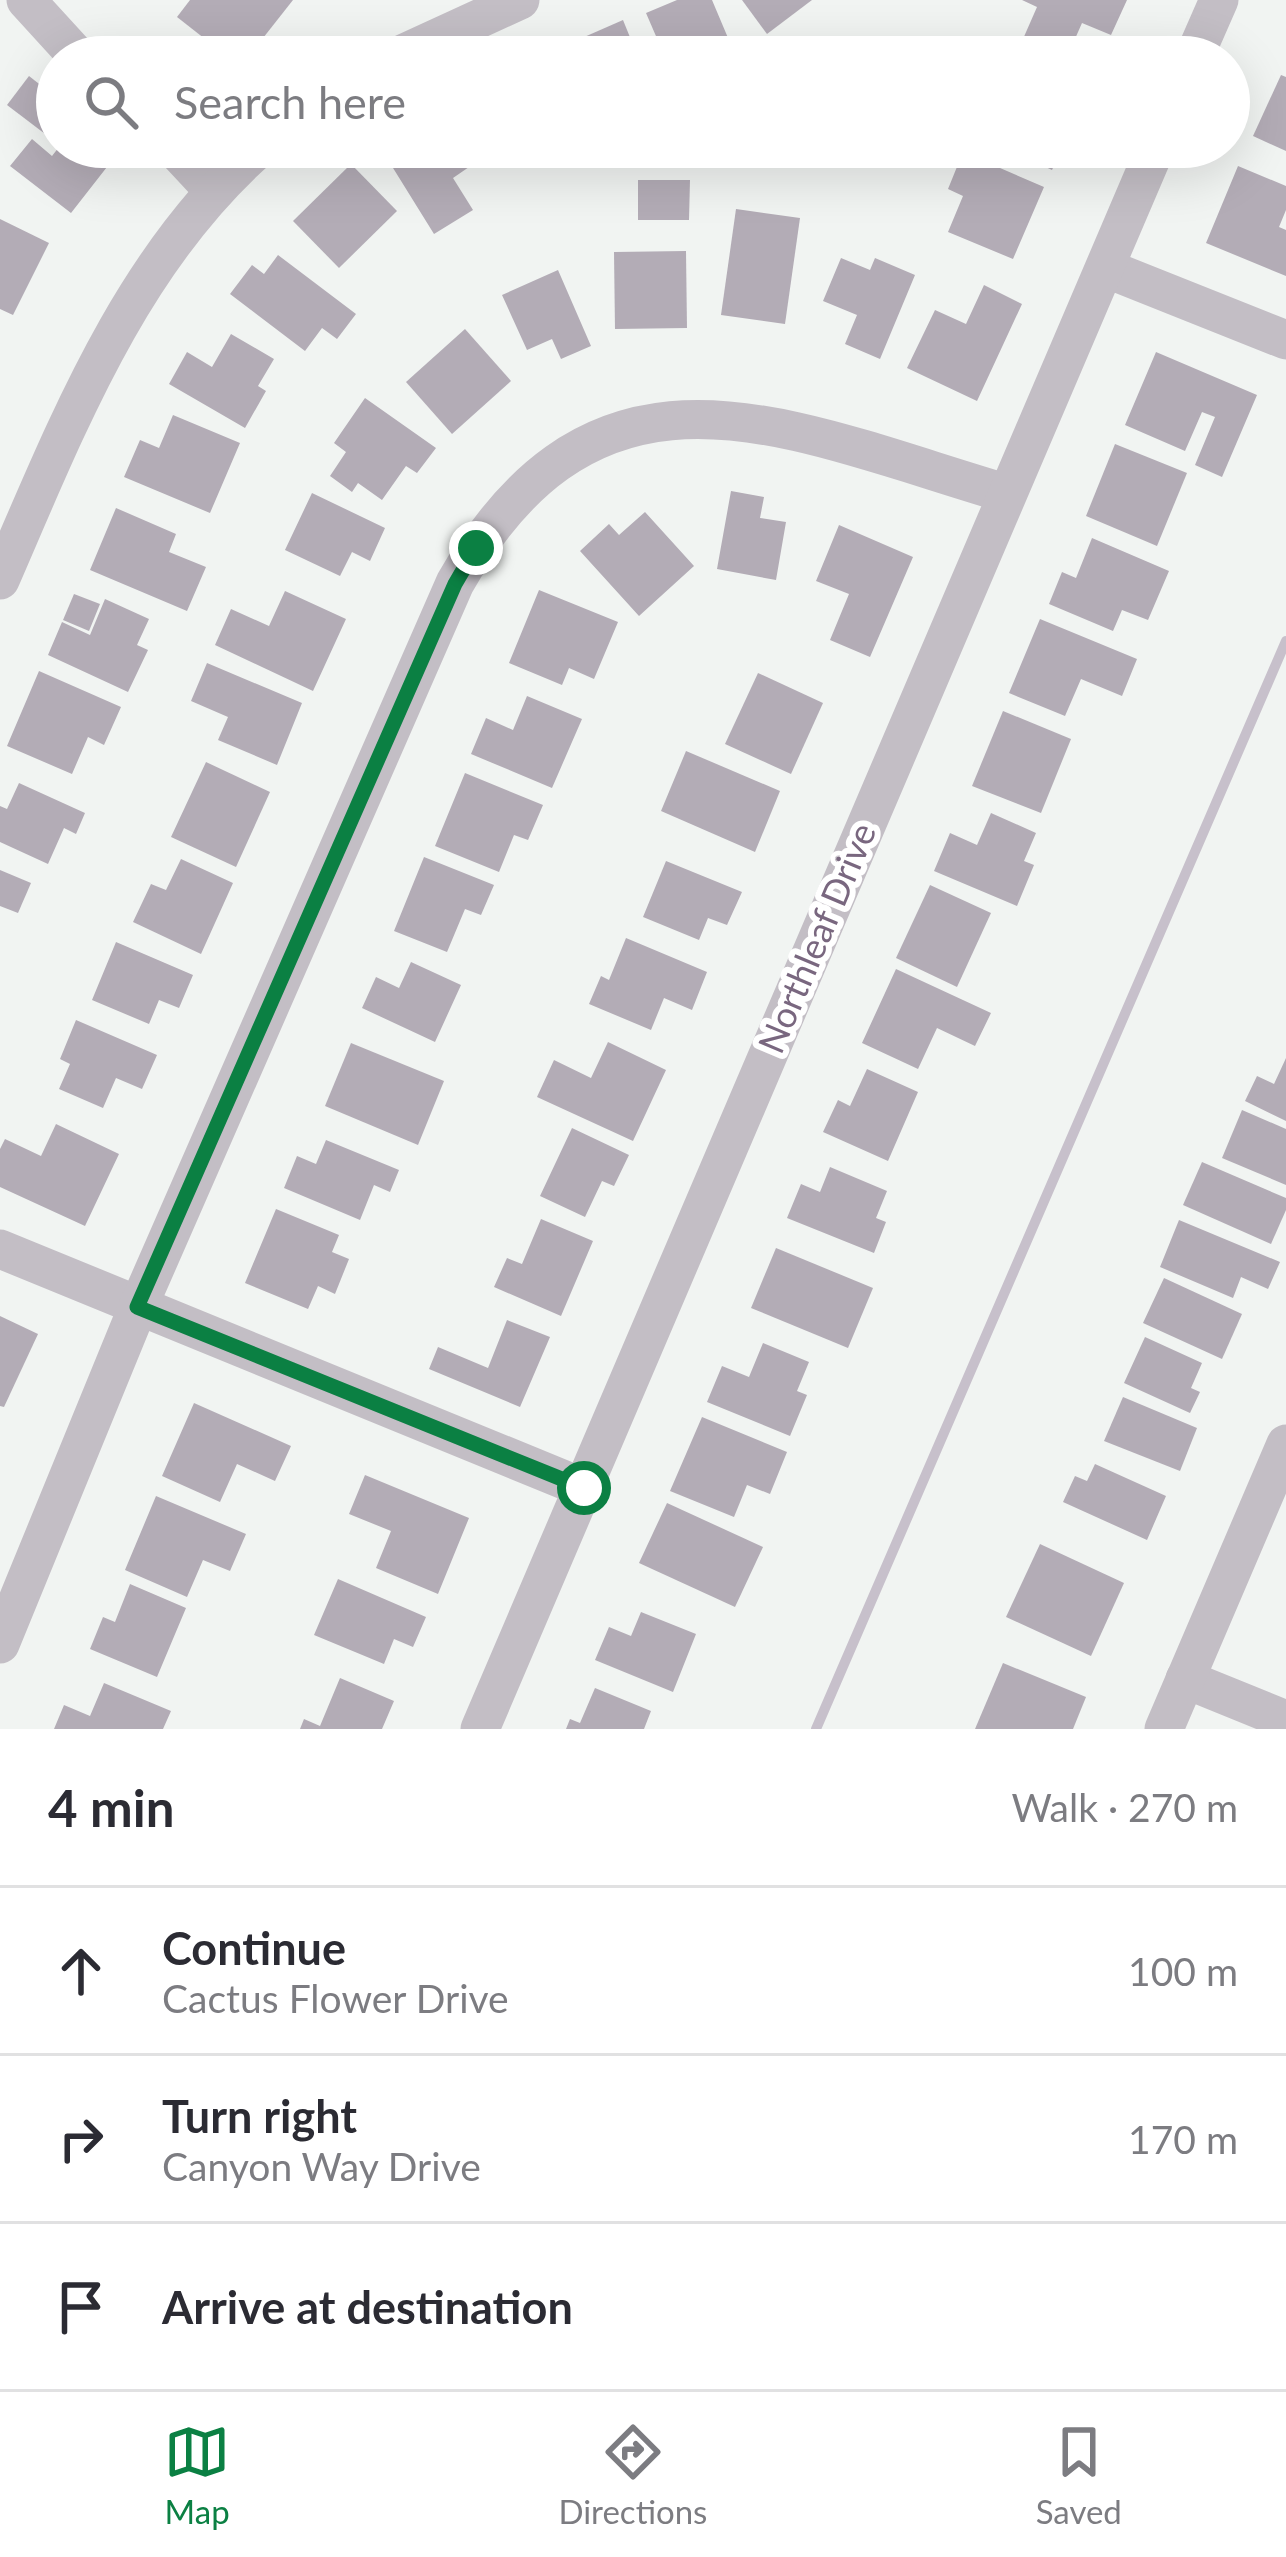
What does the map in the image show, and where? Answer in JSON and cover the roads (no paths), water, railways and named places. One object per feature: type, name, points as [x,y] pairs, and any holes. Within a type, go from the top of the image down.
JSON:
[{"type":"street","points":[[26,0],[59,36]]},
{"type":"street","points":[[442,36],[520,0]]},
{"type":"street","points":[[1203,36],[1219,0]]},
{"type":"street","points":[[192,168],[214,191]]},
{"type":"street","points":[[0,580],[107,346],[146,278],[214,191],[238,168]]},
{"type":"street","name":"Northleaf Drive","points":[[480,1729],[1147,168]]},
{"type":"street","points":[[1105,268],[1286,340]]},
{"type":"street","points":[[0,1644],[137,1307],[455,584],[499,516],[557,459],[628,428],[704,418],[783,427],[1005,493]]},
{"type":"street","points":[[0,1249],[584,1488]]},
{"type":"street","points":[[1164,1729],[1286,1444]]},
{"type":"street","points":[[1185,1678],[1286,1720]]},
{"type":"waterway","points":[[816,1729],[1286,641]]}]
